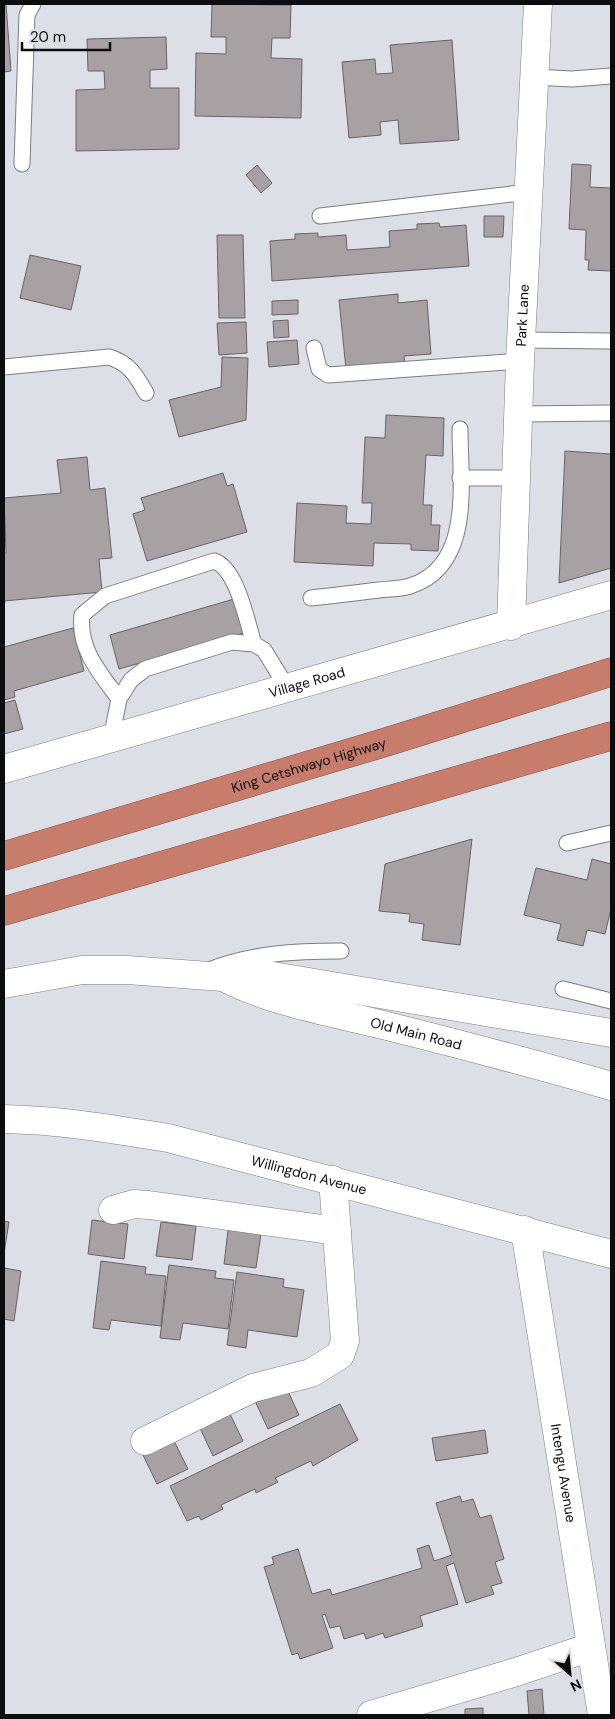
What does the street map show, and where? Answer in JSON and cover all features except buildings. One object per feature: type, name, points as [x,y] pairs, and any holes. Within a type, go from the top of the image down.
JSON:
[{"type":"highway","name":"King Cetshwayo Highway","points":[[4,856],[383,743],[611,672]]},
{"type":"highway","points":[[4,912],[611,736]]},
{"type":"street","name":"Park Lane","points":[[511,626],[521,350],[538,4]]},
{"type":"street","name":"Village Road","points":[[4,770],[511,626],[611,595]]},
{"type":"street","name":"Old Main Road","points":[[4,984],[82,970],[127,970],[223,977],[255,973],[611,1033]]},
{"type":"street","name":"Old Main Road","points":[[223,977],[249,990],[301,1005],[513,1058],[611,1086]]},
{"type":"street","name":"Willingdon Avenue","points":[[4,1119],[36,1119],[168,1138],[611,1254]]},
{"type":"street","points":[[145,1441],[245,1391],[274,1381],[311,1373],[340,1355],[346,1341],[334,1180]]},
{"type":"street","points":[[114,1210],[134,1204],[149,1205],[337,1232]]},
{"type":"street","name":"Intengu Avenue","points":[[525,1230],[602,1715]]},
{"type":"street","points":[[371,1715],[513,1673],[591,1646]]},
{"type":"lane","points":[[22,164],[27,15],[33,4]]},
{"type":"lane","points":[[534,77],[572,79],[611,76]]},
{"type":"lane","points":[[320,216],[529,192]]},
{"type":"lane","points":[[314,348],[319,369],[328,375],[521,350],[611,341]]},
{"type":"lane","points":[[4,367],[109,357],[123,361],[130,368],[146,393]]},
{"type":"lane","points":[[519,414],[611,413]]},
{"type":"lane","points":[[311,598],[408,586],[434,574],[446,561],[456,533],[460,508],[460,429]]},
{"type":"lane","points":[[460,478],[517,478]]},
{"type":"lane","points":[[119,698],[91,661],[83,642],[80,626],[82,615],[105,596],[214,561],[221,563],[232,577],[254,644]]},
{"type":"lane","points":[[111,739],[119,698],[131,680],[145,669],[232,642],[254,644],[264,650],[288,689]]},
{"type":"lane","points":[[567,843],[611,833]]},
{"type":"lane","points":[[196,975],[228,962],[258,955],[287,952],[341,951]]},
{"type":"lane","points":[[563,989],[611,1001]]}]
